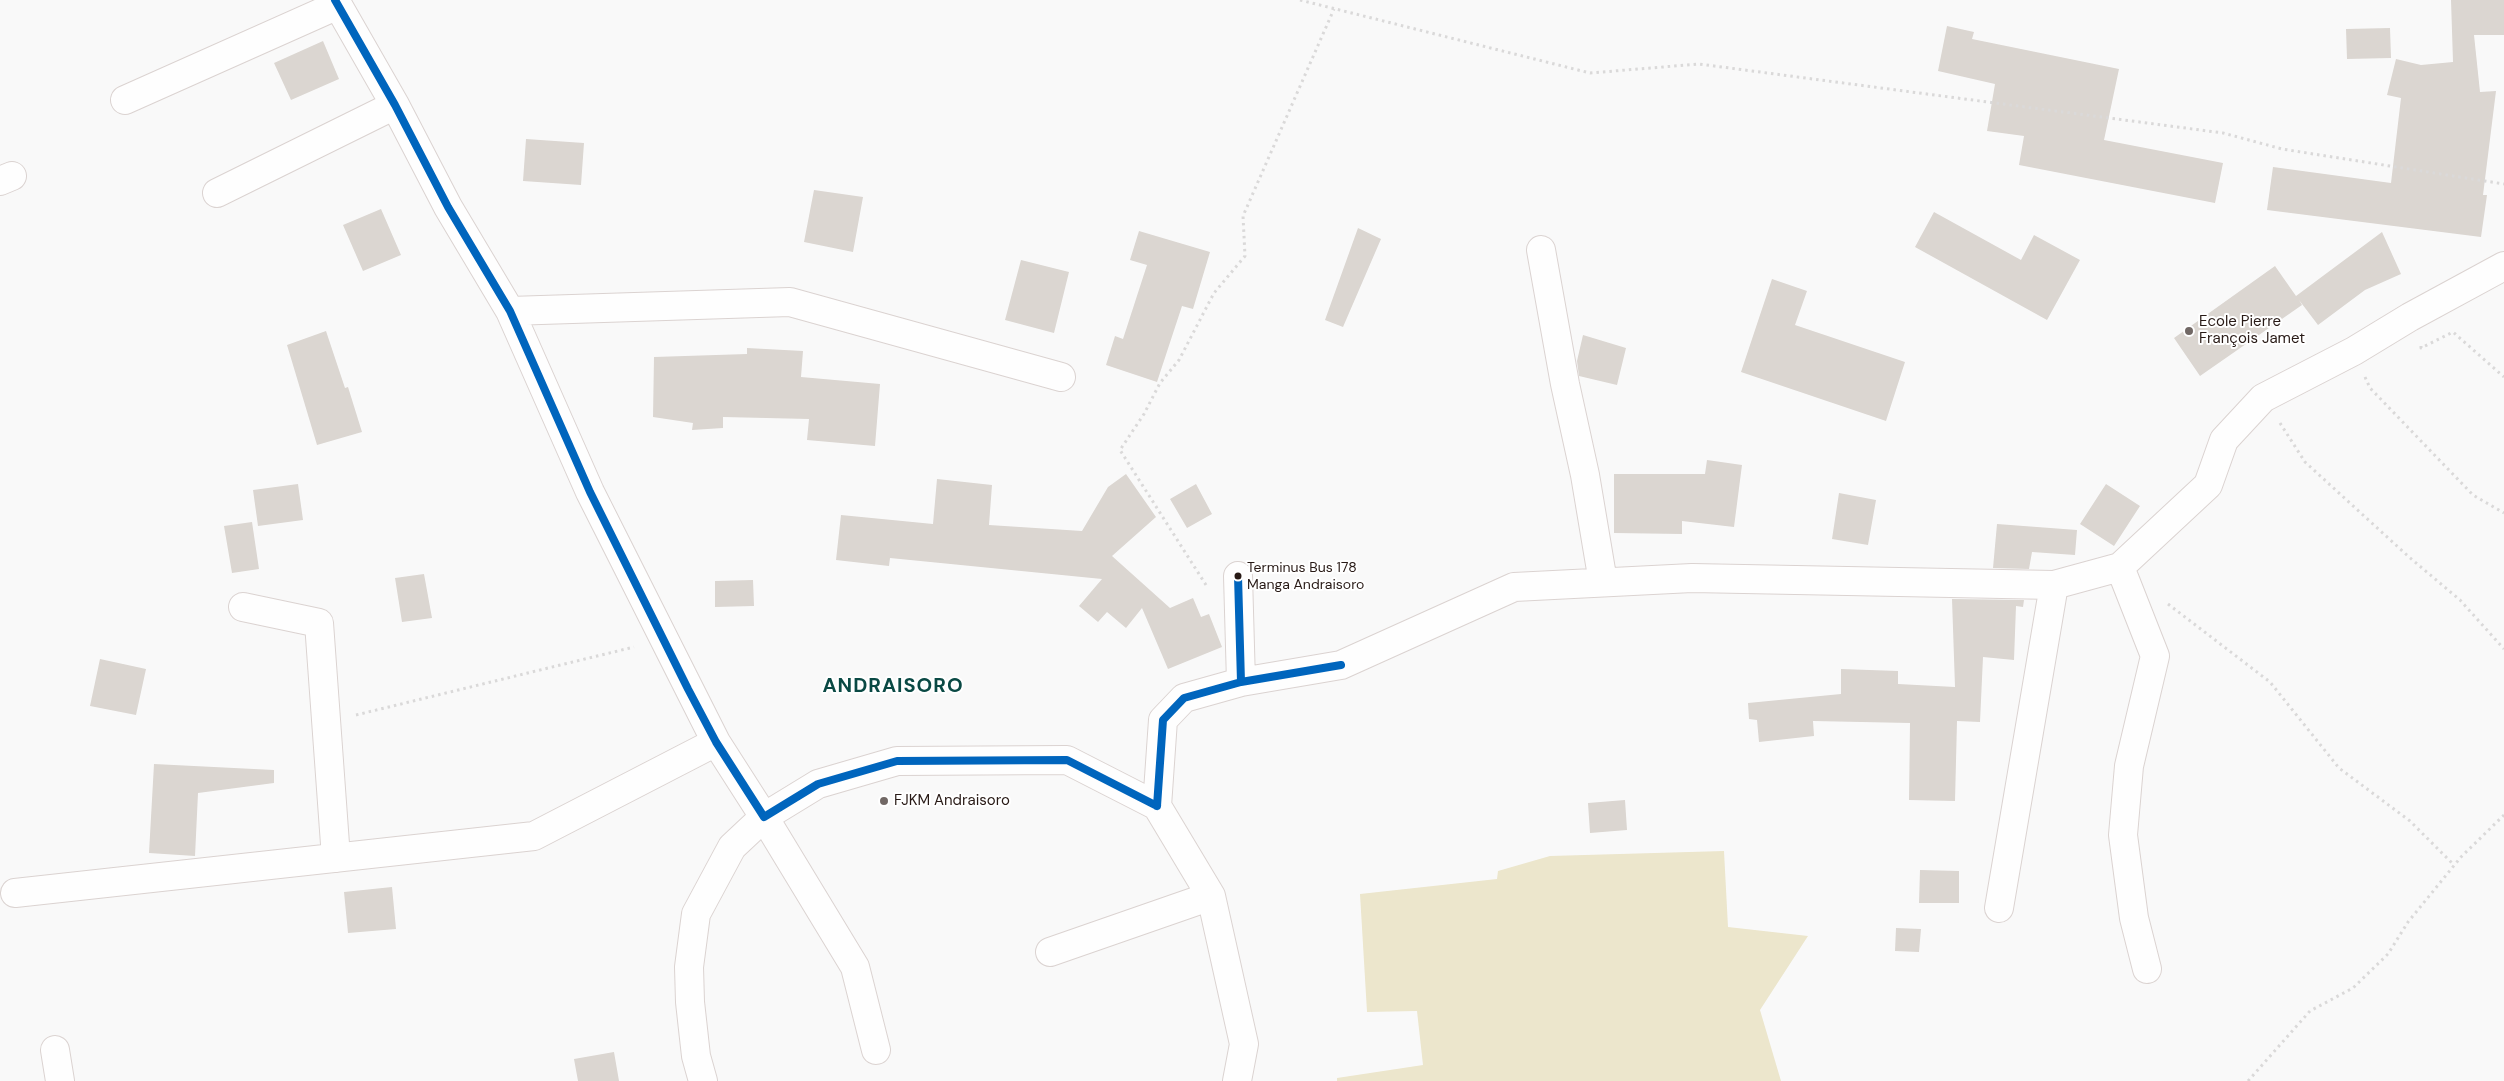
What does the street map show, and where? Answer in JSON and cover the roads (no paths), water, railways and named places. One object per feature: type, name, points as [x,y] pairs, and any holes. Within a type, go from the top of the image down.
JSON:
[{"type":"street","points":[[125,100],[337,2],[395,105],[448,207],[510,310],[590,492],[716,742],[855,967],[876,1050]]},
{"type":"street","points":[[217,193],[395,105]]},
{"type":"street","points":[[1541,250],[1604,582]]},
{"type":"street","points":[[1158,806],[1163,720],[1184,698],[1241,682],[1341,665],[1514,587],[1692,578],[2054,585],[2120,567],[2208,484],[2224,440],[2264,398],[2354,352],[2410,318],[2504,266]]},
{"type":"street","points":[[510,310],[790,302],[1061,377]]},
{"type":"street","points":[[2120,567],[2155,656],[2128,766],[2123,835],[2134,918],[2147,969]]},
{"type":"street","points":[[1238,576],[1241,682]]},
{"type":"street","points":[[1999,908],[2054,585]]},
{"type":"street","points":[[243,607],[319,623],[336,858]]},
{"type":"street","points":[[15,893],[534,836],[716,742]]},
{"type":"street","points":[[703,1081],[696,1056],[690,1002],[689,967],[696,914],[732,847],[764,817],[818,784],[896,761],[1067,760],[1158,806],[1211,896],[1244,1044],[1237,1081]]},
{"type":"street","points":[[1050,952],[1211,896]]},
{"type":"street","points":[[55,1050],[60,1081]]},
{"type":"place","name":"Ecole Pierre François Jamet","points":[[2189,331]]},
{"type":"place","name":"Terminus Bus 178 Manga Andraisoro","points":[[1238,576]]},
{"type":"place","name":"FJKM Andraisoro","points":[[884,801]]},
{"type":"district","name":"ANDRAISORO","points":[[893,687]]}]
